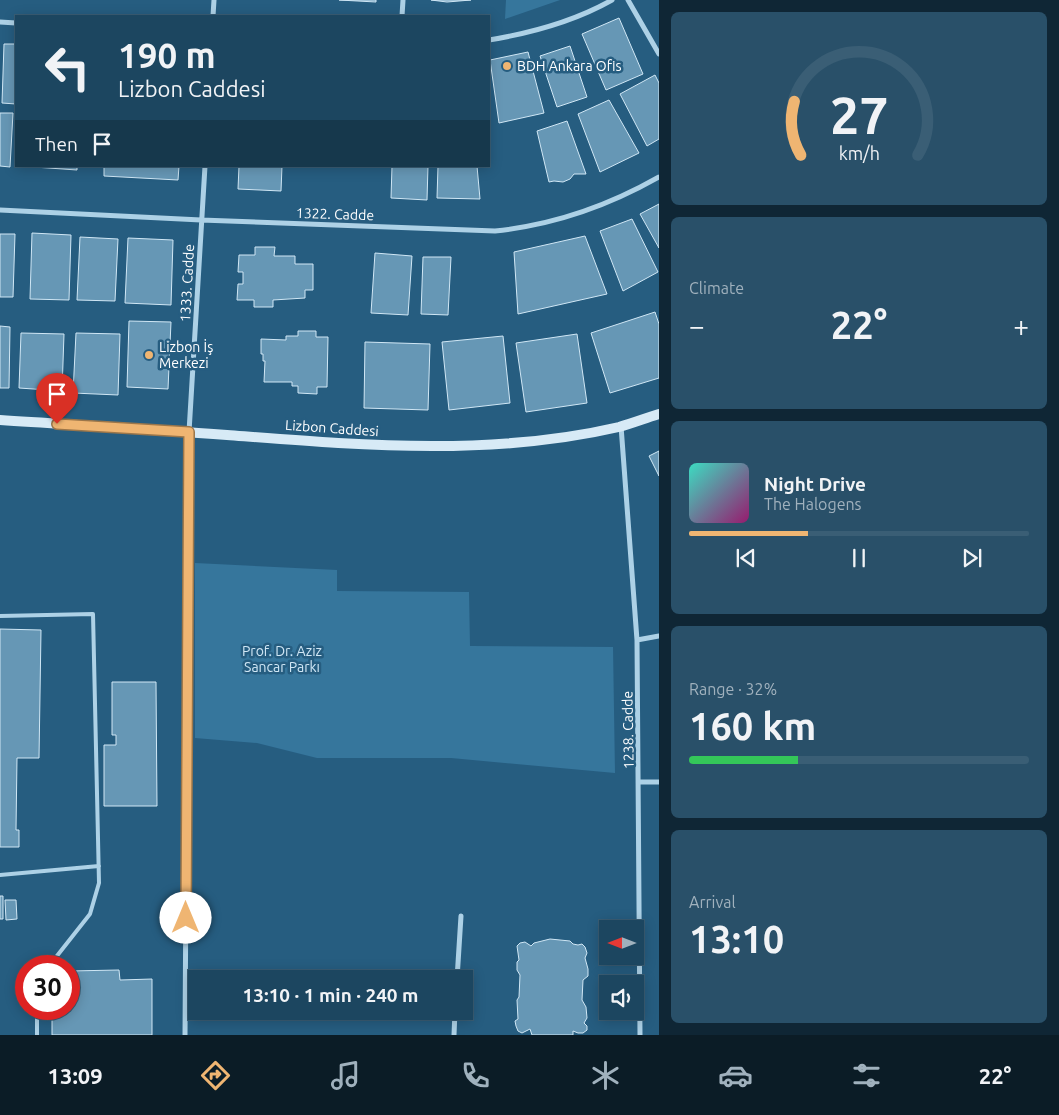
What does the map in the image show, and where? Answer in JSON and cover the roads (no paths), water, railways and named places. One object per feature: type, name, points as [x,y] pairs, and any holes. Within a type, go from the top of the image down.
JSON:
[{"type":"main road","name":"Lizbon Caddesi","points":[[0,420],[354,445],[463,447],[547,440],[621,426],[659,414]]},
{"type":"street","points":[[214,0],[214,15]]},
{"type":"street","points":[[402,15],[403,0]]},
{"type":"street","points":[[490,40],[551,25],[612,0]]},
{"type":"street","points":[[628,0],[659,54]]},
{"type":"street","points":[[0,22],[15,23]]},
{"type":"street","name":"1333. Cadde","points":[[185,1035],[189,432],[205,167]]},
{"type":"street","name":"1322. Cadde","points":[[0,210],[471,231],[509,229],[567,217],[618,198],[659,177]]},
{"type":"street","name":"1238. Cadde","points":[[621,426],[637,640],[640,1035]]},
{"type":"street","points":[[637,640],[659,636]]},
{"type":"street","points":[[639,782],[659,782]]},
{"type":"street","points":[[458,970],[461,916]]},
{"type":"street","points":[[454,1035],[455,1020]]},
{"type":"lane","points":[[0,616],[93,614],[99,883],[90,914],[58,955]]},
{"type":"lane","points":[[0,875],[99,866]]},
{"type":"lane","points":[[37,1020],[37,1035]]},
{"type":"place","name":"BDH Ankara Ofis","points":[[507,66]]},
{"type":"place","name":"Lizbon İş Merkezi","points":[[149,355]]},
{"type":"park label","name":"Prof. Dr. Aziz Sancar Parkı","points":[[282,660]]}]
